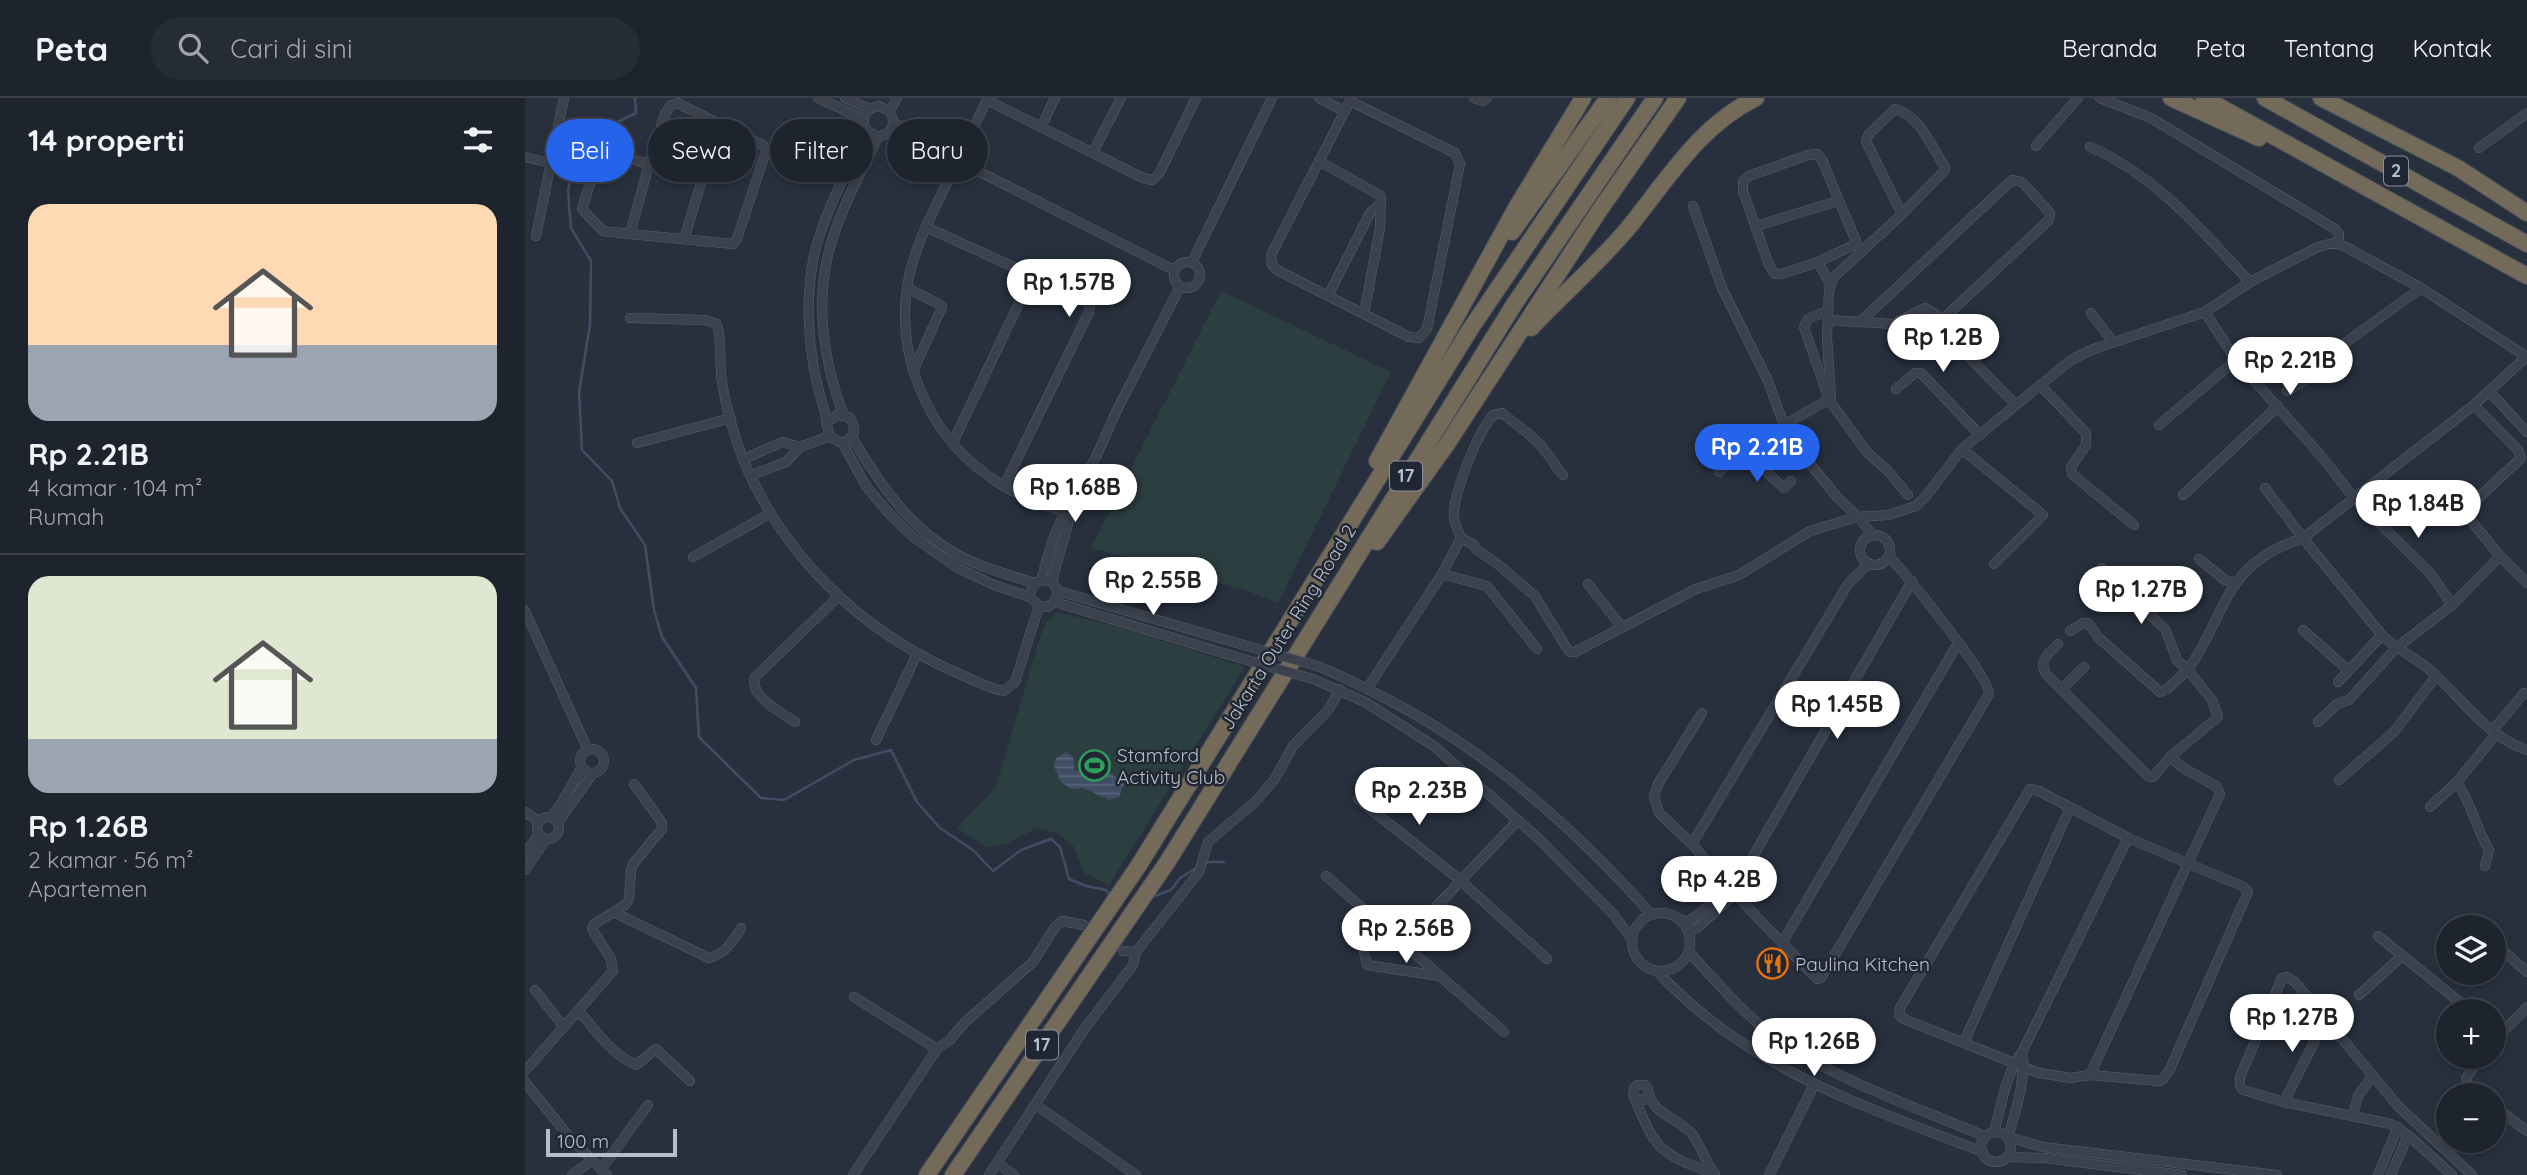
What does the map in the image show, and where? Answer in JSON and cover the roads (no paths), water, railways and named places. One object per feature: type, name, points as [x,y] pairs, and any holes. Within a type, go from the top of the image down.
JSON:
[{"type":"highway","points":[[1292,617],[1469,290],[1583,98]]},
{"type":"highway","points":[[1469,290],[1608,98]]},
{"type":"highway","name":"Jakarta Outer Ring Road 2","points":[[927,1175],[1104,919],[1471,328],[1627,98]]},
{"type":"highway","name":"Jakarta Outer Ring Road 2","points":[[953,1175],[1168,861],[1507,314],[1655,98]]},
{"type":"highway","points":[[1299,650],[1447,444],[1599,211],[1678,98]]},
{"type":"highway","points":[[1503,358],[1627,229],[1689,149],[1738,107],[1756,98]]},
{"type":"highway","points":[[2171,98],[2240,131],[2323,164]]},
{"type":"highway","name":"2","points":[[2204,98],[2527,276]]},
{"type":"highway","name":"2","points":[[2265,98],[2527,244]]},
{"type":"highway","points":[[2325,100],[2458,168],[2527,213]]},
{"type":"street","points":[[560,119],[564,98]]},
{"type":"street","points":[[690,109],[695,98]]},
{"type":"street","points":[[818,98],[863,119],[869,109],[881,102],[890,111],[893,119]]},
{"type":"street","points":[[845,98],[869,109]]},
{"type":"street","points":[[890,111],[897,98]]},
{"type":"street","points":[[1041,127],[1055,98]]},
{"type":"street","points":[[1093,152],[1121,98]]},
{"type":"street","points":[[979,119],[988,99],[1148,180],[1156,178],[1196,98]]},
{"type":"street","points":[[1192,262],[1272,98]]},
{"type":"street","points":[[1319,98],[1344,111]]},
{"type":"street","points":[[1474,98],[1483,102],[1487,98]]},
{"type":"street","points":[[2036,146],[2078,98]]},
{"type":"street","points":[[2100,98],[2151,118],[2335,229],[2339,234],[2339,244]]},
{"type":"street","points":[[1347,99],[1455,153],[1461,164],[1427,329],[1419,338],[1409,337],[1277,270],[1271,260],[1271,255],[1344,111],[1347,99]]},
{"type":"street","points":[[663,119],[669,106],[677,101],[709,119]]},
{"type":"street","points":[[1751,458],[1785,428],[1829,400],[1832,392],[1827,361],[1830,284],[1836,274],[1858,248],[1902,214],[1943,173],[1945,167],[1915,122],[1895,110],[1869,134],[1866,141],[1902,214]]},
{"type":"street","points":[[2479,148],[2527,113]]},
{"type":"street","points":[[873,134],[878,137]]},
{"type":"street","points":[[842,182],[829,211],[814,257],[810,299],[811,340],[818,386],[828,422],[827,430],[835,441],[842,442],[852,437],[855,430],[854,423],[843,414],[833,386],[826,352],[823,306],[825,269],[835,231],[878,137],[887,134]]},
{"type":"street","points":[[756,142],[763,145],[766,152],[756,180]]},
{"type":"street","points":[[2090,147],[2120,162],[2159,189],[2250,282]]},
{"type":"street","points":[[648,164],[611,153],[601,154],[582,209],[603,230],[732,245],[755,182]]},
{"type":"street","points":[[1817,154],[1822,160],[1858,248],[1775,274],[1769,265],[1743,191],[1744,179],[1817,154]]},
{"type":"street","points":[[525,157],[546,162]]},
{"type":"street","points":[[1319,161],[1381,196],[1380,228],[1364,314]]},
{"type":"street","points":[[630,234],[648,168]]},
{"type":"street","points":[[988,176],[1174,270]]},
{"type":"street","points":[[1860,322],[2012,180],[2022,182],[2050,213],[2049,220],[1945,318],[1938,318],[1925,308],[1896,324],[1860,322],[1829,315],[1808,319],[1804,327],[1829,400],[1867,452],[1908,495]]},
{"type":"street","points":[[536,236],[547,182]]},
{"type":"street","points":[[684,239],[701,182]]},
{"type":"street","points":[[950,182],[926,227],[910,270],[905,329],[913,371],[929,411],[974,465],[1004,486],[1068,512]]},
{"type":"street","points":[[1756,226],[1838,201]]},
{"type":"street","points":[[1328,296],[1370,213],[1380,204]]},
{"type":"street","points":[[1693,206],[1722,288],[1768,381],[1785,428],[1808,463],[1837,497],[1872,536],[1886,541],[1890,550],[1889,556],[1878,565],[1868,564],[1861,556],[1863,541],[1872,536]]},
{"type":"street","points":[[926,227],[1086,300],[1090,308],[1004,486]]},
{"type":"street","points":[[1563,475],[1530,434],[1502,413],[1496,414],[1488,421],[1473,449],[1454,509],[1454,521],[1461,538],[1474,545],[1529,589],[1570,652],[1577,651],[1696,589],[1739,575],[1810,531],[1857,517],[1888,515],[1916,506],[1962,449],[2071,360],[2113,342],[2204,312],[2250,282],[2328,243],[2339,244],[2421,288],[2526,357],[2474,405],[2303,538],[2286,543],[2252,564],[2235,583],[2215,618],[2207,641],[2188,670],[2167,689],[2160,692],[2099,638],[2088,623],[2070,631]]},
{"type":"street","points":[[1181,262],[1192,262],[1199,271],[1198,282],[1188,288],[1180,287],[1174,280],[1174,270],[1181,262]]},
{"type":"street","points":[[1818,262],[1830,284]]},
{"type":"street","points":[[953,442],[1032,276]]},
{"type":"street","points":[[1030,597],[1053,538],[1180,287]]},
{"type":"street","points":[[907,288],[942,307],[913,371]]},
{"type":"street","points":[[2287,391],[2334,362],[2346,343],[2421,288]]},
{"type":"street","points":[[2204,312],[2236,360],[2354,498],[2431,574],[2452,606]]},
{"type":"street","points":[[2091,313],[2113,342]]},
{"type":"street","points":[[631,318],[705,320],[717,324],[722,385],[731,418],[744,459],[771,513],[799,555],[867,620],[917,654],[999,690],[1008,690],[1014,682],[1038,607]]},
{"type":"street","points":[[1959,347],[2016,405]]},
{"type":"street","points":[[2159,425],[2236,360]]},
{"type":"street","points":[[1896,389],[1915,373],[1921,373],[1980,435]]},
{"type":"street","points":[[2040,385],[2086,433],[2086,445],[2071,467],[2072,474],[2134,525]]},
{"type":"street","points":[[2489,391],[2527,432]]},
{"type":"street","points":[[2474,405],[2521,455],[2518,463],[2472,504],[2468,513],[2469,521],[2527,583]]},
{"type":"street","points":[[2183,495],[2278,407]]},
{"type":"street","points":[[828,422],[843,414]]},
{"type":"street","points":[[638,443],[731,418]]},
{"type":"street","points":[[752,475],[786,461],[800,447],[830,436]]},
{"type":"street","points":[[1719,472],[1749,436],[1751,458]]},
{"type":"street","points":[[852,437],[895,503],[946,547],[976,563],[1038,581],[1052,582]]},
{"type":"street","points":[[744,459],[782,442],[800,447]]},
{"type":"street","points":[[842,442],[866,486],[912,536],[970,575],[1030,597],[1038,607]]},
{"type":"street","points":[[1962,449],[2043,515],[1994,564]]},
{"type":"street","points":[[1736,450],[1751,458],[1784,488],[1791,481]]},
{"type":"street","points":[[2265,488],[2382,635],[2436,676],[2494,732],[2512,745],[2527,750]]},
{"type":"street","points":[[1068,512],[1052,582],[1058,591],[1338,673],[1433,724],[1540,803],[1604,863],[1651,914]]},
{"type":"street","points":[[693,557],[771,513]]},
{"type":"street","points":[[1367,689],[1442,574],[1461,538]]},
{"type":"street","points":[[1702,713],[1662,777],[1654,797],[1659,813],[1692,844],[1815,977],[1821,978],[1988,700],[1987,684],[1912,580],[1889,556]]},
{"type":"street","points":[[2318,722],[2337,704],[2349,700],[2396,648],[2452,606],[2500,556]]},
{"type":"street","points":[[2199,559],[2225,580],[2235,583]]},
{"type":"street","points":[[1692,844],[1849,584],[1868,564]]},
{"type":"street","points":[[2058,644],[2047,655],[2042,666],[2046,674],[2148,776],[2153,777],[2158,773],[2170,757],[2218,717],[2212,700],[2177,660],[2165,629],[2102,568]]},
{"type":"street","points":[[1442,574],[1487,586],[1537,649]]},
{"type":"street","points":[[1688,930],[1696,928],[1733,889],[1912,580]]},
{"type":"street","points":[[1588,584],[1621,626]]},
{"type":"street","points":[[1038,607],[1047,607],[1055,602],[1058,591]]},
{"type":"street","points":[[795,722],[756,691],[753,683],[755,677],[839,596]]},
{"type":"street","points":[[1055,602],[1313,679],[1340,689],[1425,738],[1518,820],[1585,885],[1631,938]]},
{"type":"street","points":[[525,611],[589,750]]},
{"type":"street","points":[[2303,630],[2348,670]]},
{"type":"street","points":[[2338,682],[2382,635]]},
{"type":"street","points":[[1782,943],[1958,643]]},
{"type":"street","points":[[877,740],[917,654]]},
{"type":"street","points":[[2062,689],[2084,667]]},
{"type":"street","points":[[2339,780],[2394,732],[2436,676]]},
{"type":"street","points":[[989,1175],[1083,1031],[1133,965],[1136,951],[1202,865],[1208,842],[1240,817],[1274,780],[1293,746],[1329,709],[1340,689]]},
{"type":"street","points":[[2430,807],[2457,782],[2524,693]]},
{"type":"street","points":[[525,812],[539,821],[554,819],[593,773],[600,770],[604,759],[597,750],[589,750],[582,756],[582,767],[554,819],[557,834],[542,836],[525,854]]},
{"type":"street","points":[[2090,1075],[2220,792],[2216,786],[2183,768],[2170,757]]},
{"type":"street","points":[[582,767],[593,773]]},
{"type":"street","points":[[2457,782],[2465,794],[2479,832],[2489,850],[2485,866]]},
{"type":"street","points":[[525,1071],[613,971],[611,959],[592,929],[598,920],[615,913],[629,900],[633,864],[662,829],[659,816],[634,784]]},
{"type":"street","points":[[2035,789],[2129,838],[2244,887],[2248,892],[2170,1069],[2163,1079],[2153,1082],[2090,1075],[2071,1078],[2025,1068],[1899,1015],[1900,1008],[2027,792],[2035,789]]},
{"type":"street","points":[[1358,799],[1460,880],[1547,959]]},
{"type":"street","points":[[1963,1042],[2070,808]]},
{"type":"street","points":[[1402,943],[1518,820]]},
{"type":"street","points":[[525,870],[542,836],[539,821]]},
{"type":"street","points":[[1994,1132],[2003,1090],[2014,1064],[2129,838]]},
{"type":"street","points":[[1326,876],[1504,1032]]},
{"type":"street","points":[[1680,920],[1688,930],[1690,941],[1689,952],[1677,967],[1658,972],[1648,970],[1639,963],[1633,954],[1631,938],[1637,924],[1651,914],[1662,913],[1689,921],[1733,889]]},
{"type":"street","points":[[615,913],[709,958],[729,948],[741,928]]},
{"type":"street","points":[[1374,918],[1364,952],[1367,965],[1440,976]]},
{"type":"street","points":[[853,1175],[937,1049],[1033,962],[1055,927],[1062,921],[1084,925]]},
{"type":"street","points":[[2378,936],[2455,999]]},
{"type":"street","points":[[1123,951],[1136,951]]},
{"type":"street","points":[[1689,952],[1745,1011],[1787,1045],[1843,1075],[1985,1136],[1994,1132],[2043,1146],[2277,1175]]},
{"type":"street","points":[[2506,953],[2527,972]]},
{"type":"street","points":[[2359,995],[2401,957]]},
{"type":"street","points":[[1658,972],[1682,998],[1731,1037],[1774,1065],[1840,1098],[1983,1152],[1993,1161],[2008,1157],[2043,1158],[2182,1175]]},
{"type":"street","points":[[2452,1175],[2398,1127],[2284,1102],[2243,1090],[2239,1082],[2280,981],[2287,977],[2295,982],[2401,1109],[2472,1175]]},
{"type":"street","points":[[535,990],[563,1027]]},
{"type":"street","points":[[853,997],[937,1049]]},
{"type":"street","points":[[2506,1025],[2527,1007]]},
{"type":"street","points":[[578,1010],[602,1039],[629,1062],[636,1065],[656,1049],[690,1081]]},
{"type":"street","points":[[2284,1102],[2326,1019]]},
{"type":"street","points":[[2008,1157],[2011,1148],[2008,1137],[2025,1068],[2022,1052]]},
{"type":"street","points":[[2353,1115],[2358,1096],[2372,1076]]},
{"type":"street","points":[[525,1082],[591,1161],[604,1172],[648,1105]]},
{"type":"street","points":[[1641,1084],[1648,1088],[1648,1097],[1655,1108],[1692,1134],[1715,1174],[1685,1164],[1663,1150],[1650,1135],[1633,1096],[1634,1088],[1641,1084]]},
{"type":"street","points":[[1769,1175],[1814,1085]]},
{"type":"street","points":[[1633,1096],[1640,1101],[1648,1097]]},
{"type":"street","points":[[1036,1105],[1136,1175]]},
{"type":"street","points":[[1642,1116],[1655,1108]]},
{"type":"street","points":[[2506,1115],[2527,1131]]},
{"type":"street","points":[[2378,1175],[2398,1127]]},
{"type":"street","points":[[2391,1175],[2408,1135]]},
{"type":"street","points":[[1983,1152],[1985,1136]]},
{"type":"street","points":[[572,1175],[591,1161]]},
{"type":"street","points":[[2168,1174],[2170,1161]]},
{"type":"street","points":[[997,1163],[1014,1175]]},
{"type":"water","points":[[1066,752],[1073,759],[1074,770],[1099,773],[1097,766],[1089,765],[1089,756],[1124,784],[1119,797],[1109,800],[1083,788],[1071,789],[1061,782],[1053,764],[1056,758]]},
{"type":"waterway","points":[[635,98],[636,113],[578,141],[574,151],[568,191],[571,228],[591,261],[590,325],[579,392],[582,450],[612,481],[620,508],[645,545],[654,610],[662,637],[696,688],[699,737],[761,798],[784,800],[854,760],[891,750],[917,802],[940,828],[973,850],[993,871],[1021,850],[1051,839],[1060,847],[1069,879],[1106,890],[1110,895]]},
{"type":"waterway","points":[[1204,864],[1224,862]]},
{"type":"waterway","points":[[1152,897],[1171,890],[1180,878],[1198,867]]},
{"type":"place","name":"Stamford Activity Club","points":[[1094,766]]},
{"type":"place","name":"Paulina Kitchen","points":[[1772,964]]}]
